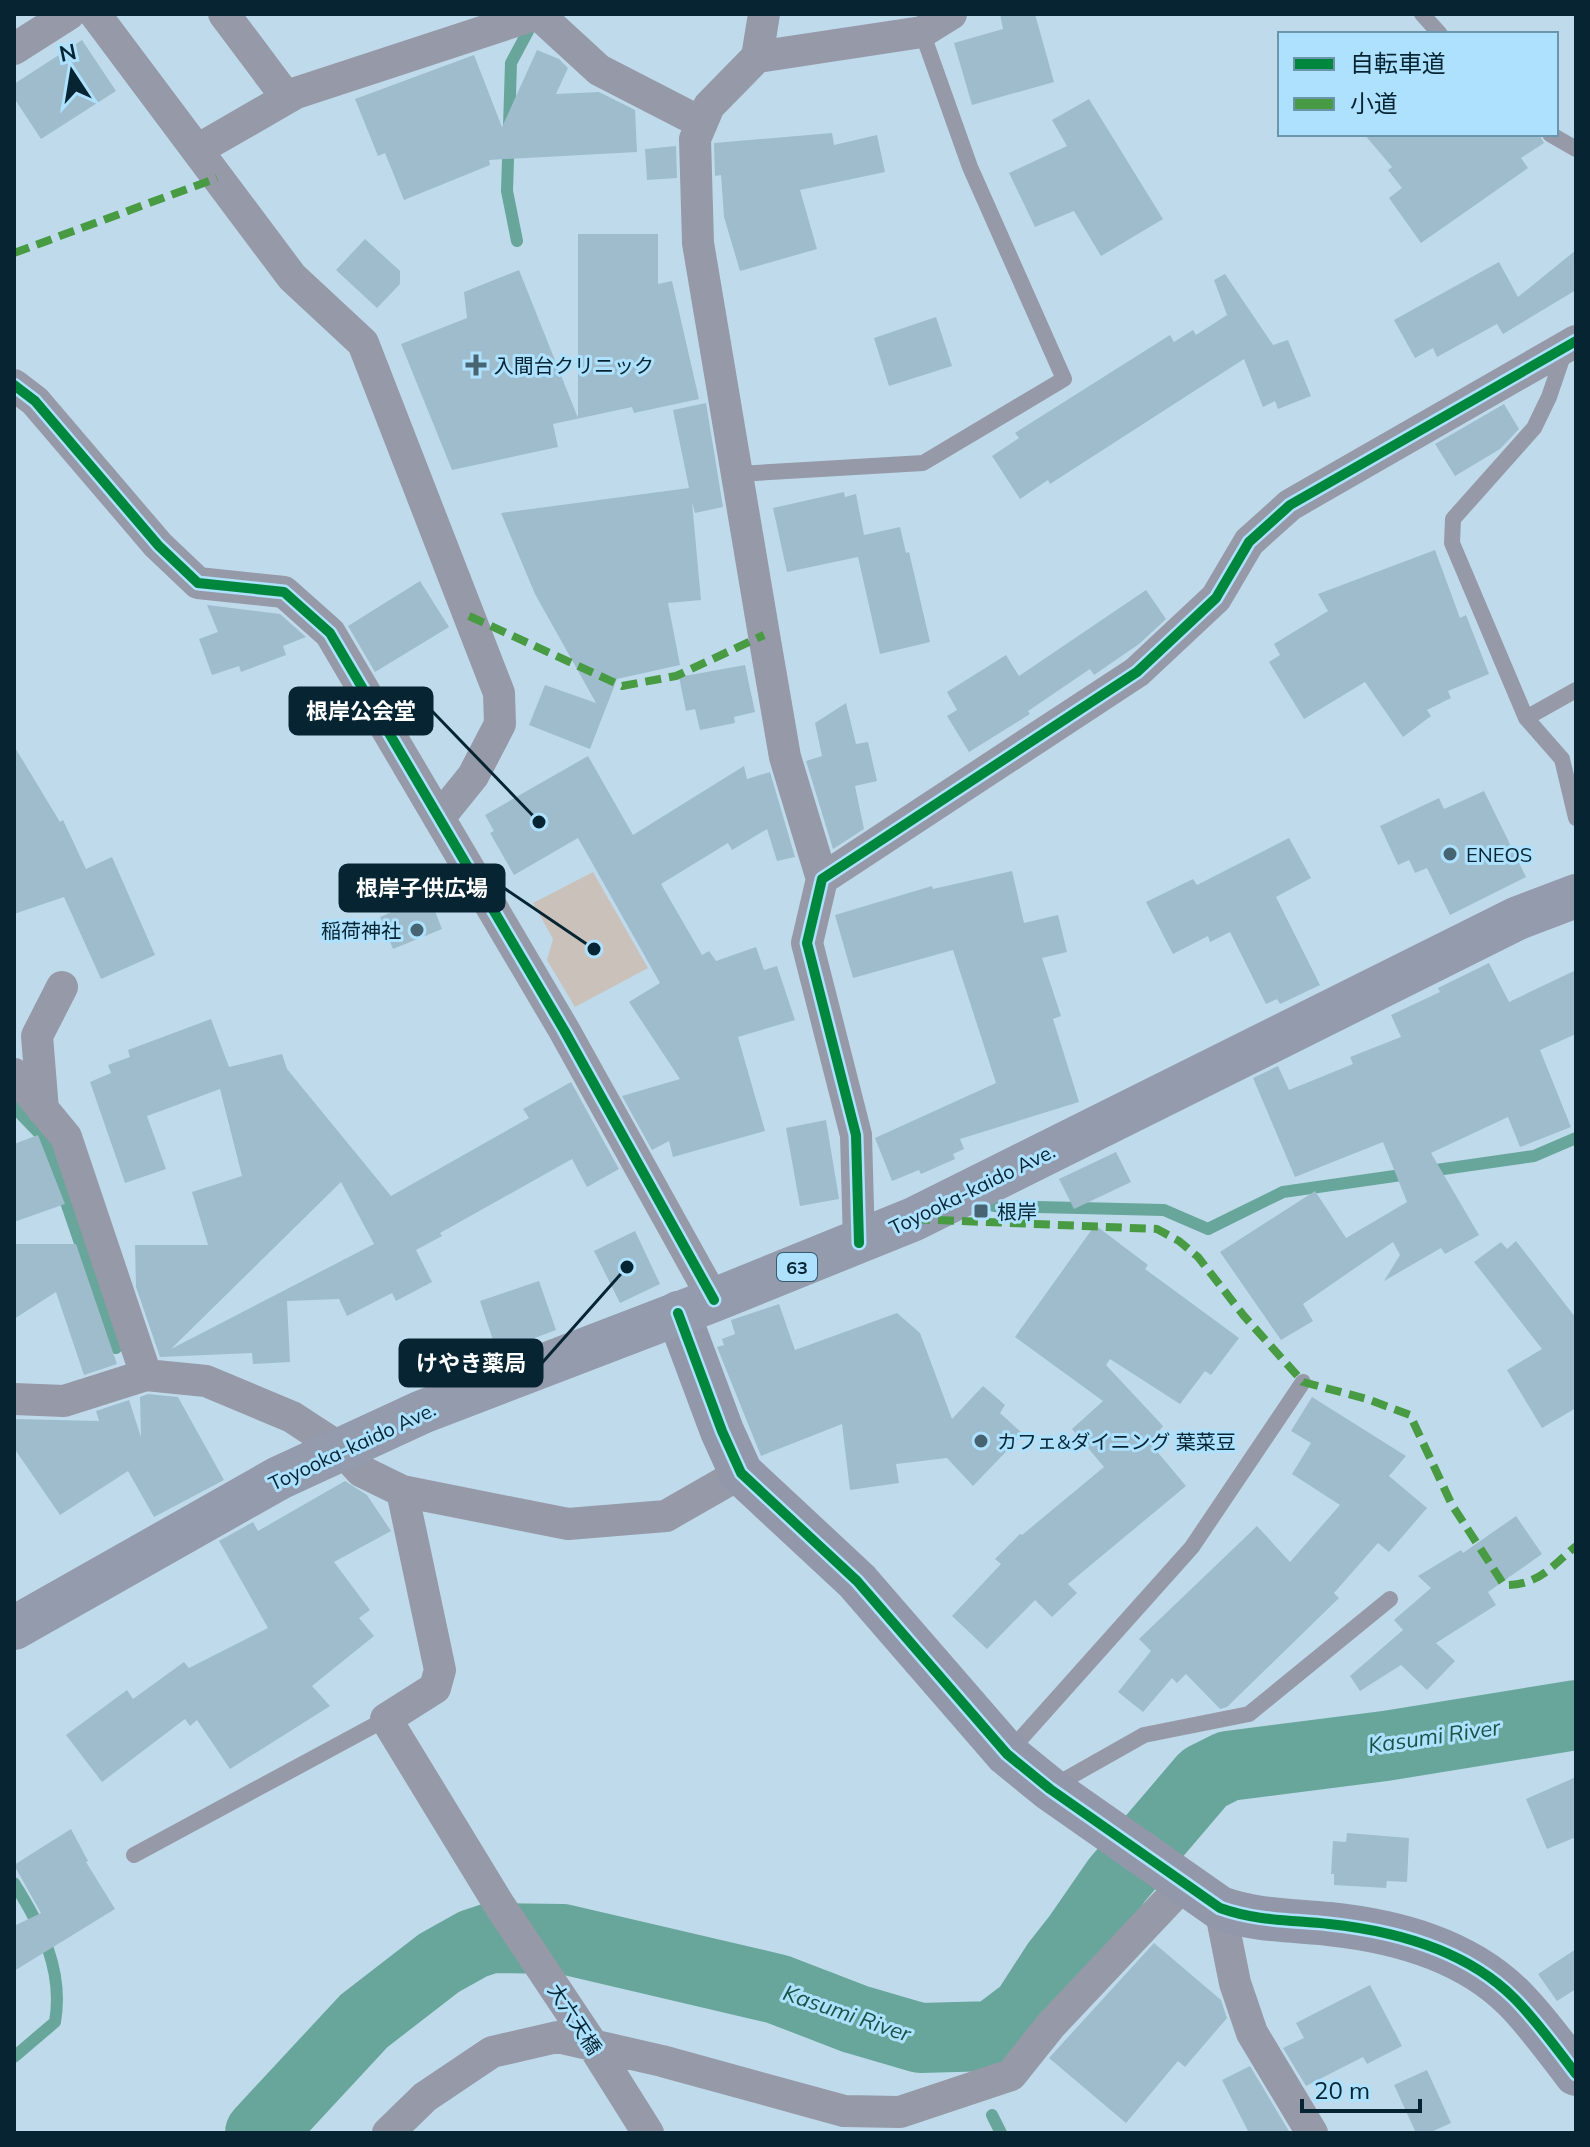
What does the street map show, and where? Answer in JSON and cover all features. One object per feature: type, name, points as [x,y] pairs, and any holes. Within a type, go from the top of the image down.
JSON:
[{"type":"main road","name":"Toyooka-kaido Ave.","points":[[14,1628],[279,1478],[422,1412],[914,1219],[1518,918],[1576,896]]},
{"type":"street","points":[[14,49],[69,14]]},
{"type":"street","points":[[95,14],[292,277],[363,343],[499,693],[500,724],[473,776],[439,818]]},
{"type":"street","points":[[224,14],[287,98]]},
{"type":"street","points":[[197,150],[287,98],[537,14],[599,70],[702,123]]},
{"type":"street","points":[[764,14],[757,57],[709,106],[695,139],[698,243],[785,757],[822,879],[807,943],[856,1135],[859,1243]]},
{"type":"street","points":[[757,57],[922,32],[951,14]]},
{"type":"street","points":[[822,879],[1137,672],[1216,598],[1249,542],[1290,505],[1571,344]]},
{"type":"street","points":[[14,385],[35,401],[158,545],[198,583],[284,592],[330,633],[564,1030],[696,1306],[722,1431],[741,1473],[857,1581],[1007,1754],[1063,1798],[1220,1908],[1242,1916],[1273,1921],[1329,1924],[1403,1936],[1442,1950],[1478,1970],[1512,1996],[1576,2074]]},
{"type":"street","points":[[43,1110],[37,1036],[62,987]]},
{"type":"street","points":[[14,1074],[66,1137],[146,1375]]},
{"type":"street","points":[[14,1399],[64,1401],[146,1375],[206,1381],[292,1417],[341,1449],[361,1471],[402,1491],[568,1524],[666,1516],[741,1473]]},
{"type":"street","points":[[386,1719],[435,1688],[440,1670],[402,1491]]},
{"type":"street","name":"大六天橋","points":[[386,1719],[500,1906],[648,2133]]},
{"type":"street","points":[[388,2133],[425,2097],[492,2052],[557,2037],[590,2040],[844,2111],[900,2112],[1011,2075],[1178,1880]]},
{"type":"street","points":[[1220,1908],[1235,1983],[1252,2033],[1312,2133]]},
{"type":"lane","points":[[1422,14],[1438,32]]},
{"type":"lane","points":[[737,474],[923,463],[1064,379],[970,167],[922,32]]},
{"type":"lane","points":[[1553,136],[1576,149]]},
{"type":"lane","points":[[1571,344],[1534,428],[1453,519],[1452,543],[1526,718],[1562,759],[1576,818]]},
{"type":"lane","points":[[1526,718],[1576,690]]},
{"type":"lane","points":[[1007,1754],[1192,1547],[1303,1382]]},
{"type":"lane","points":[[1063,1798],[1144,1735],[1249,1714],[1390,1599]]},
{"type":"lane","points":[[134,1855],[386,1719]]},
{"type":"shaded area","points":[[593,872],[648,968],[575,1007],[547,960],[553,939],[533,903]]},
{"type":"building","points":[[1000,14],[1035,14],[1054,82],[972,105],[954,43],[1003,29]]},
{"type":"building","points":[[82,40],[116,91],[41,139],[14,98],[14,84]]},
{"type":"building","points":[[537,50],[559,59],[568,68],[556,94],[599,92],[635,110],[637,152],[489,160],[490,165],[404,200],[385,153],[378,156],[355,99],[474,55],[502,127]]},
{"type":"building","points":[[1089,99],[1163,219],[1101,256],[1074,211],[1035,227],[1009,173],[1067,146],[1052,120]]},
{"type":"building","points":[[832,133],[834,145],[877,135],[885,172],[800,190],[817,249],[740,271],[724,217],[721,175],[715,176],[714,143]]},
{"type":"building","points":[[1366,136],[1540,136],[1544,143],[1521,158],[1528,168],[1421,243],[1389,198],[1402,188],[1388,170],[1392,167]]},
{"type":"building","points":[[676,146],[677,178],[647,180],[645,149]]},
{"type":"building","points":[[578,234],[658,234],[658,284],[672,281],[699,399],[634,413],[632,407],[553,424],[558,447],[452,470],[401,344],[467,318],[464,292],[519,270],[578,418]]},
{"type":"building","points":[[365,239],[400,271],[400,284],[377,308],[336,270]]},
{"type":"building","points":[[1576,250],[1576,290],[1503,334],[1497,324],[1437,357],[1433,348],[1415,358],[1394,320],[1499,262],[1518,297]]},
{"type":"building","points":[[1225,274],[1273,345],[1288,340],[1311,396],[1278,409],[1275,401],[1263,407],[1244,359],[1050,484],[1048,480],[1020,499],[992,456],[1019,438],[1015,433],[1170,335],[1174,342],[1193,330],[1196,335],[1227,315],[1214,280]]},
{"type":"building","points":[[936,317],[952,366],[889,386],[874,338]]},
{"type":"building","points":[[706,403],[723,507],[695,513],[692,502],[701,600],[668,603],[680,665],[617,679],[590,749],[529,725],[545,685],[596,703],[535,594],[501,513],[689,488],[673,410]]},
{"type":"building","points":[[1504,404],[1519,429],[1500,449],[1455,476],[1435,444]]},
{"type":"building","points":[[844,492],[845,497],[856,494],[864,535],[900,527],[930,642],[880,654],[858,557],[787,572],[773,508]]},
{"type":"building","points":[[1435,550],[1460,618],[1466,615],[1489,674],[1448,691],[1451,698],[1427,710],[1431,716],[1403,737],[1365,682],[1304,719],[1269,662],[1280,655],[1274,644],[1328,611],[1318,594]]},
{"type":"building","points":[[420,581],[449,627],[375,672],[348,626]]},
{"type":"building","points":[[1146,590],[1166,619],[1139,644],[1094,675],[1090,669],[1028,711],[1030,714],[969,752],[947,716],[957,710],[947,692],[1006,655],[1019,676]]},
{"type":"building","points":[[207,605],[280,614],[306,637],[283,646],[286,655],[241,672],[239,666],[212,675],[199,639],[218,632]]},
{"type":"building","points":[[745,665],[755,712],[734,717],[735,723],[700,730],[695,709],[686,711],[679,677]]},
{"type":"building","points":[[846,703],[856,744],[868,742],[877,781],[855,786],[864,829],[833,849],[806,761],[822,756],[815,723]]},
{"type":"building","points":[[14,746],[60,822],[63,820],[86,869],[112,857],[155,955],[101,979],[64,897],[14,914]]},
{"type":"building","points":[[588,756],[633,835],[744,766],[747,779],[770,772],[795,857],[777,861],[767,829],[732,850],[728,843],[661,884],[702,955],[709,951],[716,961],[756,947],[764,970],[777,966],[795,1020],[738,1037],[765,1131],[673,1157],[669,1141],[652,1150],[622,1096],[680,1079],[629,1002],[660,983],[578,838],[514,875],[490,833],[494,831],[485,815]]},
{"type":"building","points":[[1484,791],[1526,877],[1450,915],[1427,868],[1415,873],[1409,860],[1398,865],[1380,826],[1439,798],[1444,809]]},
{"type":"building","points":[[1289,838],[1311,878],[1276,897],[1320,985],[1280,1004],[1277,999],[1266,1004],[1230,932],[1210,942],[1208,936],[1173,954],[1146,902],[1193,879],[1197,885]]},
{"type":"building","points":[[1012,871],[1024,923],[1058,915],[1067,952],[1042,958],[1061,1016],[1053,1019],[1079,1102],[960,1139],[964,1149],[953,1154],[955,1159],[921,1174],[919,1170],[892,1181],[875,1138],[996,1083],[953,950],[853,978],[835,915],[932,886],[933,889]]},
{"type":"building","points":[[429,896],[442,929],[393,949],[380,917]]},
{"type":"building","points":[[1489,963],[1509,1002],[1576,970],[1576,1034],[1540,1050],[1571,1127],[1520,1147],[1508,1117],[1431,1153],[1479,1235],[1445,1254],[1441,1248],[1384,1281],[1400,1255],[1393,1242],[1303,1304],[1313,1321],[1281,1340],[1220,1252],[1315,1191],[1346,1238],[1407,1202],[1383,1142],[1295,1177],[1253,1078],[1278,1066],[1289,1090],[1353,1064],[1350,1057],[1401,1037],[1391,1015],[1440,992],[1438,988]]},
{"type":"building","points":[[211,1019],[229,1067],[282,1054],[287,1069],[391,1196],[529,1118],[523,1109],[571,1082],[619,1169],[587,1187],[572,1159],[440,1233],[442,1236],[416,1250],[432,1282],[396,1301],[392,1293],[347,1316],[339,1299],[287,1301],[290,1362],[253,1364],[252,1353],[160,1357],[136,1287],[135,1245],[208,1245],[192,1192],[242,1176],[220,1089],[147,1116],[166,1169],[125,1183],[90,1082],[111,1073],[108,1065],[130,1057],[128,1050]],"holes":[[[341,1182],[374,1244],[171,1349]]]},
{"type":"building","points":[[826,1120],[839,1199],[800,1206],[786,1128]]},
{"type":"building","points":[[38,1135],[65,1204],[14,1222],[14,1144]]},
{"type":"building","points":[[1116,1152],[1131,1182],[1074,1209],[1059,1179]]},
{"type":"building","points":[[1095,1225],[1148,1265],[1145,1269],[1239,1338],[1211,1375],[1205,1371],[1180,1404],[1110,1359],[1106,1365],[1163,1426],[1150,1443],[1186,1486],[1068,1584],[1077,1593],[1052,1617],[1035,1600],[987,1649],[952,1616],[1001,1564],[995,1559],[1020,1534],[1104,1467],[1072,1429],[1103,1401],[1015,1337]]},
{"type":"building","points":[[635,1231],[660,1284],[620,1303],[594,1251]]},
{"type":"building","points":[[1516,1241],[1576,1318],[1576,1408],[1542,1428],[1507,1370],[1542,1349],[1474,1262],[1501,1242],[1507,1249]]},
{"type":"building","points":[[14,1244],[76,1244],[117,1364],[84,1375],[56,1292],[14,1319]]},
{"type":"building","points":[[539,1281],[556,1330],[497,1352],[480,1301]]},
{"type":"building","points":[[779,1304],[795,1350],[897,1313],[920,1333],[952,1419],[983,1386],[1005,1405],[1000,1413],[1023,1434],[973,1486],[947,1458],[896,1464],[899,1483],[850,1490],[842,1424],[761,1456],[717,1347],[724,1345],[722,1339],[735,1334],[731,1320]]},
{"type":"building","points":[[148,1394],[178,1397],[224,1480],[154,1517],[128,1471],[60,1515],[16,1451],[15,1419],[99,1421],[96,1411],[129,1400],[141,1437],[140,1397]]},
{"type":"building","points":[[1312,1397],[1406,1456],[1389,1476],[1427,1508],[1389,1552],[1378,1543],[1334,1593],[1339,1598],[1227,1707],[1220,1709],[1186,1674],[1177,1683],[1172,1678],[1143,1712],[1118,1692],[1151,1651],[1139,1639],[1257,1526],[1290,1562],[1340,1505],[1292,1474],[1311,1443],[1291,1431]]},
{"type":"building","points":[[345,1481],[367,1495],[391,1531],[334,1562],[370,1610],[359,1618],[374,1636],[312,1686],[330,1706],[230,1769],[197,1720],[190,1726],[185,1719],[102,1782],[66,1735],[127,1690],[133,1699],[184,1662],[189,1668],[268,1628],[219,1541],[253,1522],[258,1531]]},
{"type":"building","points":[[1516,1516],[1542,1554],[1488,1592],[1496,1605],[1436,1643],[1455,1661],[1427,1690],[1401,1665],[1360,1691],[1350,1676],[1403,1630],[1394,1620],[1431,1588],[1418,1576],[1461,1550],[1463,1553]]},
{"type":"building","points":[[1576,1777],[1576,1837],[1547,1849],[1526,1799]]},
{"type":"building","points":[[71,1829],[86,1862],[115,1909],[14,1971],[14,1926],[41,1913],[14,1865]]},
{"type":"building","points":[[1347,1833],[1409,1838],[1407,1882],[1387,1881],[1386,1888],[1334,1885],[1334,1874],[1331,1874],[1333,1841],[1346,1842]]},
{"type":"building","points":[[1154,1943],[1221,2000],[1227,2018],[1185,2067],[1178,2061],[1126,2123],[1049,2058]]},
{"type":"building","points":[[1576,1949],[1576,1989],[1557,2001],[1538,1974]]},
{"type":"building","points":[[1370,1985],[1402,2046],[1367,2064],[1363,2057],[1306,2086],[1283,2048],[1304,2038],[1296,2023]]},
{"type":"building","points":[[1250,2066],[1290,2133],[1249,2133],[1222,2080]]},
{"type":"building","points":[[1427,2070],[1451,2123],[1429,2133],[1416,2133],[1394,2085]]},
{"type":"waterway","points":[[517,241],[507,191],[511,63],[534,20]]},
{"type":"waterway","points":[[14,1107],[44,1138],[116,1348]]},
{"type":"waterway","points":[[994,1206],[1164,1210],[1208,1229],[1283,1192],[1534,1156],[1576,1138]]},
{"type":"waterway","name":"Kasumi River","points":[[260,2133],[364,2021],[439,1963],[491,1938],[563,1939],[777,1989],[855,2019],[920,2038],[993,2036],[1026,2011],[1117,1880],[1204,1778],[1228,1766],[1385,1746],[1576,1715]]},
{"type":"waterway","points":[[14,1883],[48,1949],[57,2003],[55,2022],[14,2057]]},
{"type":"waterway","points":[[955,2038],[964,2057]]},
{"type":"waterway","points":[[992,2115],[1001,2133]]},
{"type":"marked path","points":[[14,253],[217,178]]},
{"type":"marked path","points":[[469,616],[622,686],[676,676],[764,635]]},
{"type":"marked path","points":[[914,1219],[1157,1229],[1179,1241],[1198,1257],[1244,1316],[1303,1382],[1367,1399],[1410,1415],[1452,1505],[1504,1585],[1535,1578],[1576,1546]]},
{"type":"cycle path","points":[[859,1243],[856,1135],[807,943],[822,879],[1137,672],[1216,598],[1249,542],[1290,505],[1576,341]]},
{"type":"cycle path","points":[[14,385],[35,401],[158,545],[198,583],[284,592],[330,633],[564,1030],[714,1300]]},
{"type":"cycle path","points":[[678,1313],[741,1473],[857,1581],[1007,1754],[1050,1789],[1220,1908],[1260,1918],[1379,1932],[1428,1945],[1474,1967],[1514,1998],[1576,2074]]},
{"type":"place","name":"入間台クリニック","points":[[476,365]]},
{"type":"place","name":"根岸公会堂","points":[[539,822]]},
{"type":"place","name":"ENEOS","points":[[1450,854]]},
{"type":"place","name":"稲荷神社","points":[[417,930]]},
{"type":"place","name":"根岸子供広場","points":[[594,949]]},
{"type":"place","name":"根岸","points":[[981,1211]]},
{"type":"place","name":"けやき薬局","points":[[627,1267]]},
{"type":"place","name":"カフェ&ダイニング 葉菜豆","points":[[981,1441]]}]
